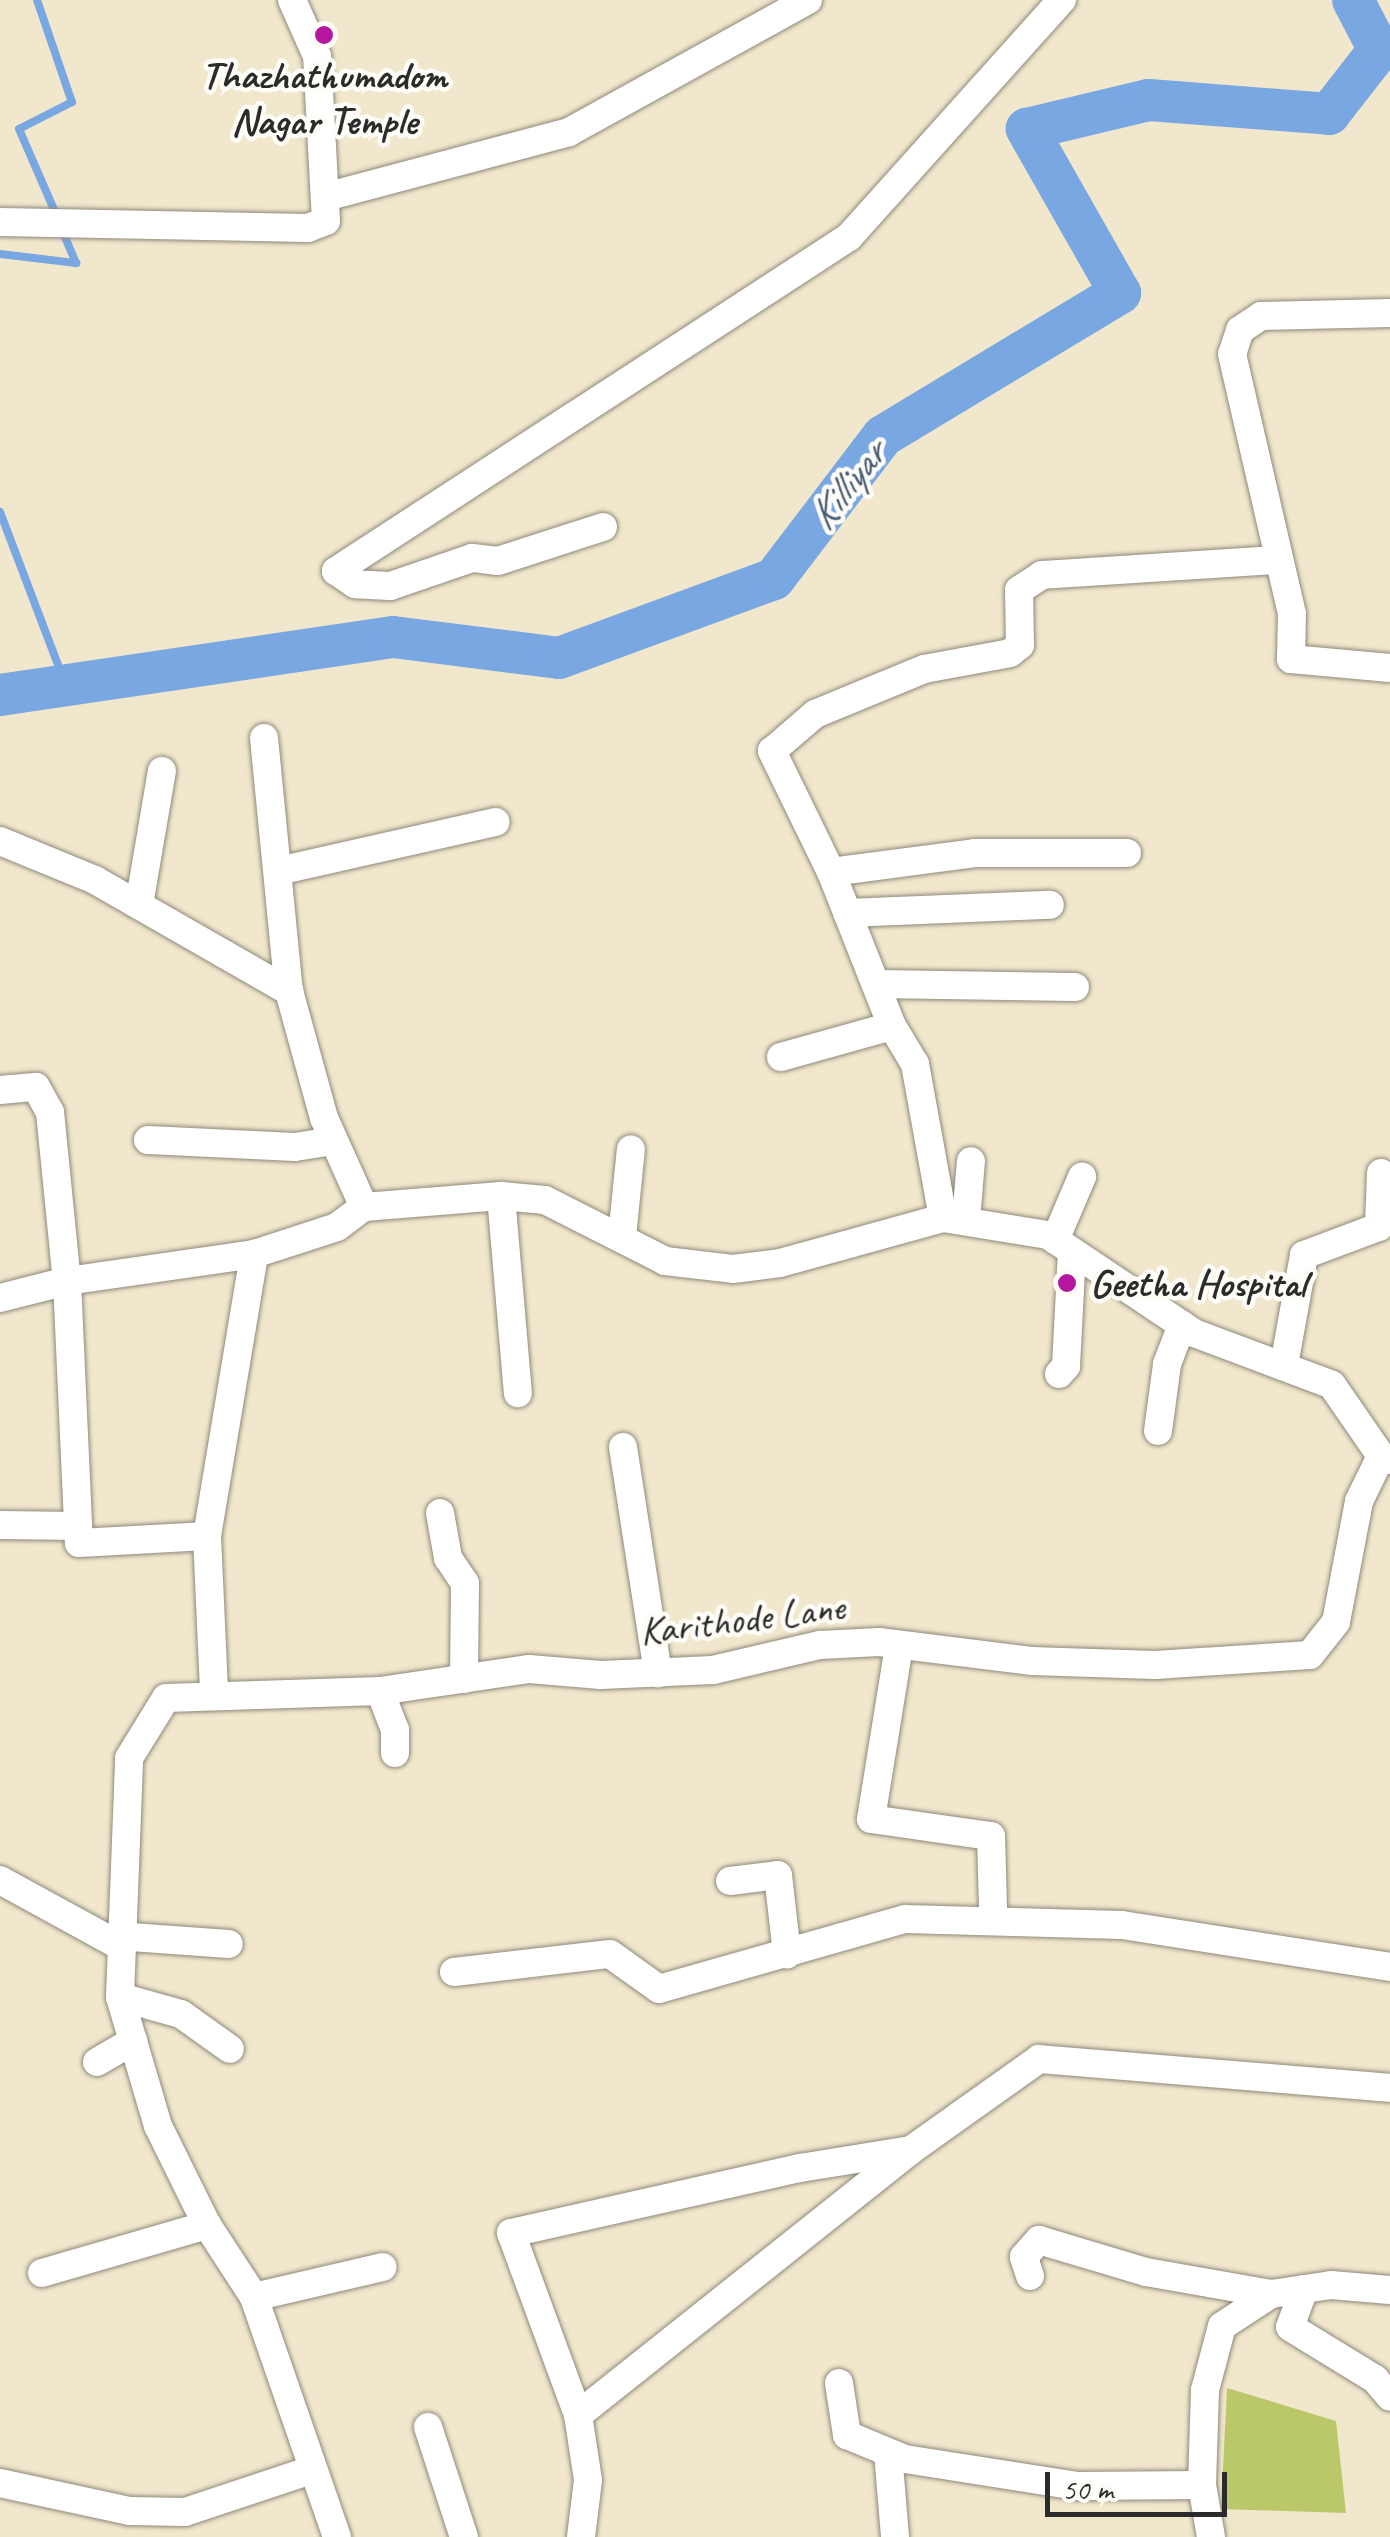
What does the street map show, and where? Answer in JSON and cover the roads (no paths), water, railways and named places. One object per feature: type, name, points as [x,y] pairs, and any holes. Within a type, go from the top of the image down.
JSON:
[{"type":"street","points":[[0,222],[308,228],[329,216],[317,56],[292,0]]},
{"type":"street","points":[[329,196],[569,132],[808,0]]},
{"type":"street","points":[[603,527],[498,561],[472,558],[390,586],[355,584],[336,571],[849,237],[1062,0]]},
{"type":"street","points":[[1390,313],[1274,313],[1253,319],[1234,338],[1232,354],[1292,614],[1291,659],[1390,668]]},
{"type":"street","points":[[954,1219],[915,1064],[892,1026],[831,872],[772,751],[815,714],[924,669],[1010,653],[1020,645],[1019,590],[1042,575],[1278,560]]},
{"type":"street","points":[[264,738],[289,991],[334,1141],[364,1207]]},
{"type":"street","points":[[139,905],[162,771]]},
{"type":"street","points":[[278,871],[496,822]]},
{"type":"street","points":[[0,842],[46,857],[289,991]]},
{"type":"street","points":[[831,872],[976,853],[1128,853]]},
{"type":"street","points":[[848,913],[1050,905]]},
{"type":"street","points":[[876,984],[1075,987]]},
{"type":"street","points":[[781,1057],[892,1026]]},
{"type":"street","points":[[0,1090],[36,1087],[47,1096],[67,1280],[79,1543],[207,1536]]},
{"type":"street","points":[[148,1140],[296,1147],[334,1141]]},
{"type":"street","points":[[622,1237],[631,1149]]},
{"type":"street","points":[[954,1219],[971,1161]]},
{"type":"street","points":[[1284,1365],[1304,1255],[1379,1228],[1380,1173]]},
{"type":"street","points":[[1059,1374],[1066,1366],[1064,1246],[1082,1177]]},
{"type":"street","points":[[0,1298],[67,1280],[254,1254],[337,1227],[364,1207],[501,1196],[545,1200],[664,1261],[733,1269],[780,1263],[954,1219],[1064,1246],[1182,1325],[1332,1384],[1386,1458]]},
{"type":"street","points":[[501,1196],[518,1393]]},
{"type":"street","points":[[214,1693],[207,1536],[254,1254]]},
{"type":"street","points":[[1158,1431],[1167,1364],[1182,1325]]},
{"type":"street","points":[[623,1447],[658,1673]]},
{"type":"street","name":"Karithode Lane","points":[[117,1940],[130,1758],[166,1698],[214,1693],[380,1691],[528,1669],[658,1673],[714,1670],[820,1645],[899,1646],[1031,1661],[1155,1665],[1310,1655],[1336,1622],[1358,1501],[1386,1458]]},
{"type":"street","points":[[440,1513],[448,1558],[465,1583],[464,1679]]},
{"type":"street","points":[[0,1525],[78,1526]]},
{"type":"street","points":[[899,1646],[871,1819],[991,1836],[993,1909]]},
{"type":"street","points":[[380,1691],[394,1730],[394,1753]]},
{"type":"street","points":[[730,1882],[778,1874],[787,1954]]},
{"type":"street","points":[[0,1880],[117,1940],[229,1944]]},
{"type":"street","points":[[454,1972],[610,1954],[659,1988],[905,1918],[1122,1925],[1390,1967]]},
{"type":"street","points":[[117,1940],[120,1997],[158,2126],[207,2225],[254,2297],[337,2537]]},
{"type":"street","points":[[120,1997],[181,2014],[230,2049]]},
{"type":"street","points":[[97,2062],[134,2041]]},
{"type":"street","points":[[578,2414],[911,2150],[1039,2059],[1390,2088]]},
{"type":"street","points":[[580,2537],[588,2480],[578,2414],[511,2233],[800,2168],[911,2150]]},
{"type":"street","points":[[42,2273],[207,2225]]},
{"type":"street","points":[[1030,2276],[1024,2257],[1039,2240],[1146,2272],[1271,2294],[1304,2289],[1390,2290]]},
{"type":"street","points":[[254,2297],[382,2267]]},
{"type":"street","points":[[1304,2289],[1290,2327],[1375,2380],[1390,2397]]},
{"type":"street","points":[[1211,2537],[1202,2485],[1210,2350],[1222,2326],[1271,2294]]},
{"type":"street","points":[[839,2383],[847,2436],[888,2453],[1078,2486],[1202,2485]]},
{"type":"street","points":[[428,2428],[464,2537]]},
{"type":"street","points":[[888,2453],[895,2537]]},
{"type":"street","points":[[0,2483],[130,2511],[185,2512],[311,2470]]},
{"type":"waterway","points":[[37,0],[72,102],[19,129],[56,214]]},
{"type":"waterway","name":"Killiyar","points":[[0,695],[393,637],[559,658],[774,579],[883,436],[1120,293],[1027,129],[1149,100],[1329,114],[1379,50],[1353,0]]},
{"type":"waterway","points":[[0,254],[76,263],[63,232]]},
{"type":"waterway","points":[[0,512],[65,683]]},
{"type":"place","name":"Thazhathumadom Nagar Temple","points":[[324,35]]},
{"type":"place","name":"Geetha Hospital","points":[[1067,1283]]}]
